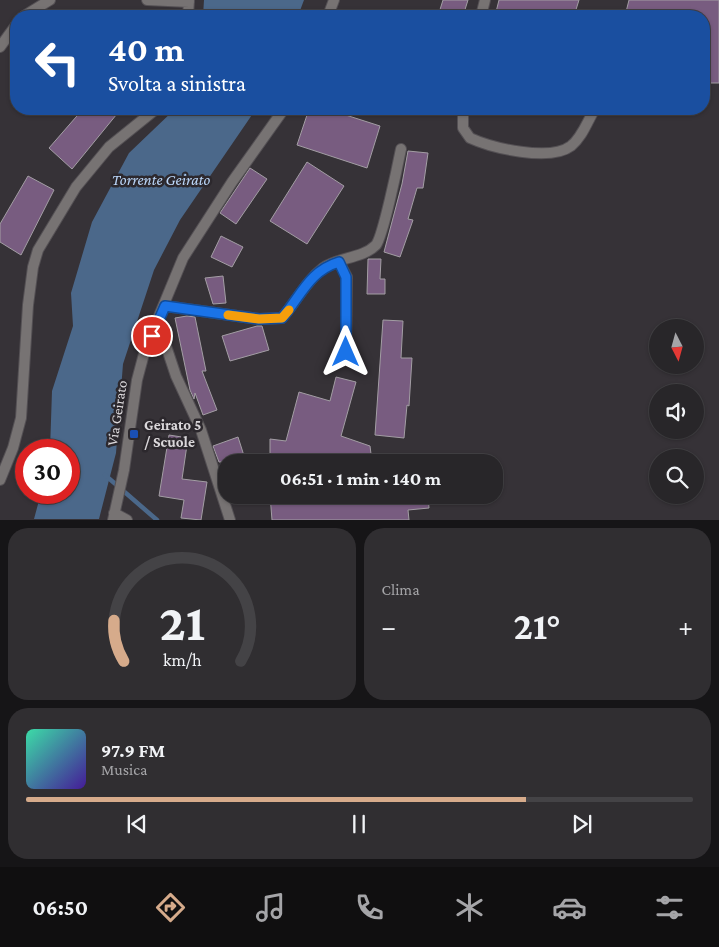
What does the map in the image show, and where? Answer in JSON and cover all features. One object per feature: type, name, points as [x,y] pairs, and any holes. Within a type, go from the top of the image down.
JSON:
[{"type":"street","points":[[34,10],[50,0]]},
{"type":"street","points":[[147,0],[189,1]]},
{"type":"street","points":[[0,47],[10,33]]},
{"type":"street","points":[[0,480],[14,448],[21,418],[28,305],[33,267],[38,250],[76,187],[104,154],[136,123],[147,115]]},
{"type":"street","name":"Via Geirato","points":[[114,513],[124,470],[137,380],[145,350],[165,306],[183,258],[232,182],[280,115]]},
{"type":"street","points":[[463,115],[463,128],[470,138],[515,150],[546,154],[561,152],[573,144],[591,115]]},
{"type":"street","points":[[165,306],[259,319],[282,318],[312,279],[324,267],[364,253],[377,244],[395,182],[401,149]]},
{"type":"street","points":[[339,262],[346,277],[346,352]]},
{"type":"street","points":[[158,322],[176,376],[201,430],[230,520]]},
{"type":"street","points":[[114,513],[127,520]]},
{"type":"water","points":[[204,0],[304,0],[300,10],[203,10]]},
{"type":"water","name":"Torrente Geirato","points":[[169,115],[252,115],[180,220],[154,270],[123,364],[116,453],[99,519],[34,519],[38,504],[80,504],[80,439],[50,439],[52,391],[73,326],[71,293],[92,222],[129,153]]},
{"type":"building","points":[[443,0],[468,0],[465,10],[440,10]]},
{"type":"building","points":[[499,0],[579,0],[576,10],[496,10]]},
{"type":"building","points":[[629,0],[719,0],[719,83],[710,83],[710,10],[626,10]]},
{"type":"building","points":[[78,115],[116,115],[72,169],[49,148]]},
{"type":"building","points":[[307,115],[346,115],[380,126],[367,168],[297,145]]},
{"type":"building","points":[[408,151],[428,153],[423,188],[417,188],[408,219],[413,220],[400,257],[384,252],[402,184]]},
{"type":"building","points":[[307,162],[344,186],[307,244],[270,221]]},
{"type":"building","points":[[250,168],[267,179],[236,224],[220,213]]},
{"type":"building","points":[[28,176],[54,190],[21,255],[0,242],[0,224]]},
{"type":"building","points":[[221,236],[243,247],[232,267],[211,257]]},
{"type":"building","points":[[368,259],[381,259],[380,279],[385,279],[385,294],[367,294]]},
{"type":"building","points":[[223,276],[226,303],[213,304],[205,278]]},
{"type":"building","points":[[195,317],[206,371],[202,371],[217,410],[203,415],[195,393],[194,399],[190,390],[175,318]]},
{"type":"building","points":[[383,320],[403,321],[401,358],[412,358],[409,406],[407,405],[404,438],[375,435]]},
{"type":"building","points":[[262,326],[269,350],[230,361],[222,336]]},
{"type":"building","points":[[336,377],[356,382],[341,436],[370,446],[371,454],[270,454],[270,439],[286,441],[299,392],[330,401]]},
{"type":"building","points":[[169,435],[188,438],[182,479],[207,482],[201,520],[181,518],[184,500],[159,496]]},
{"type":"building","points":[[238,437],[243,454],[218,454],[218,459],[213,446]]},
{"type":"building","points":[[271,504],[429,504],[429,508],[408,510],[409,520],[272,520]]},
{"type":"waterway","points":[[105,475],[157,520]]},
{"type":"slow traffic","points":[[228,315],[259,319],[282,318],[289,310]]},
{"type":"place","name":"Geirato 5 / Scuole","points":[[134,434]]},
{"type":"route","points":[[152,336],[165,306],[188,307],[259,319],[282,318],[306,285],[324,267],[339,262],[346,277],[346,352]]}]
